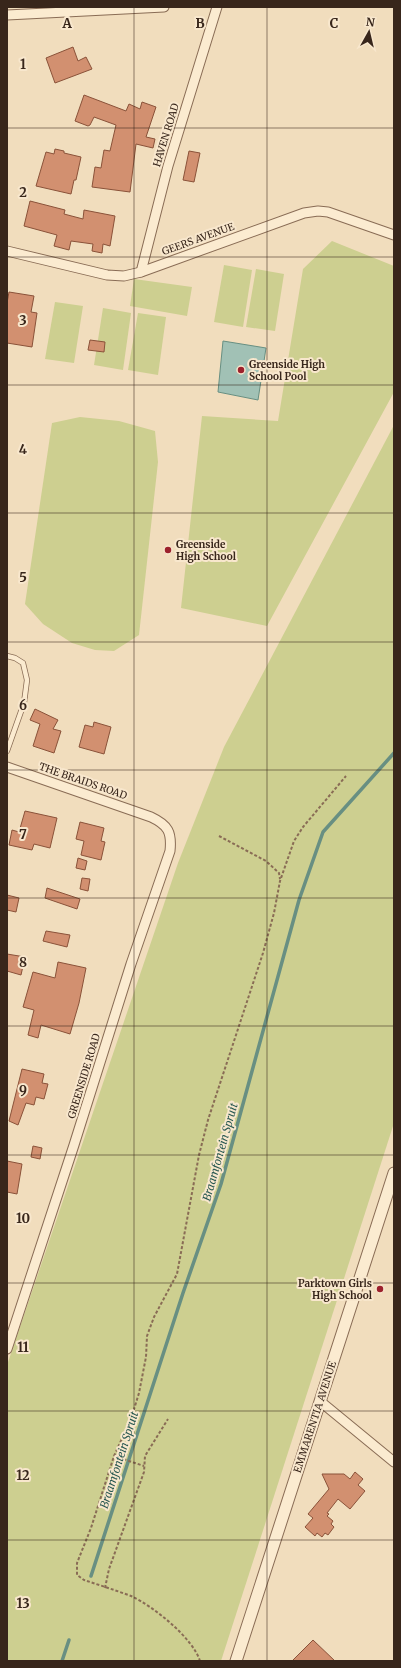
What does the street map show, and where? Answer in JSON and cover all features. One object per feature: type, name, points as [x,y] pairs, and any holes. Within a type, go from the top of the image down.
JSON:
[{"type":"street","points":[[7,15],[164,7]]},
{"type":"street","name":"HAVEN ROAD","points":[[141,272],[166,173],[217,7]]},
{"type":"street","name":"GEERS AVENUE","points":[[7,250],[107,275],[124,276],[141,272],[289,218],[318,211],[328,212],[394,235]]},
{"type":"street","name":"THE BRAIDS ROAD","points":[[7,766],[151,817]]},
{"type":"street","name":"GREENSIDE ROAD","points":[[7,1349],[10,1328],[170,851],[171,839],[169,832],[160,822],[151,817]]},
{"type":"street","name":"EMMARENTIA AVENUE","points":[[236,1661],[394,1173]]},
{"type":"street","points":[[321,1402],[394,1462]]},
{"type":"lane","points":[[7,656],[15,658],[23,663],[27,680],[24,703],[7,751]]},
{"type":"path","points":[[200,1661],[188,1640],[153,1609],[131,1597],[84,1580],[77,1575],[77,1563],[91,1528],[114,1456],[131,1419],[139,1393],[146,1357],[147,1336],[154,1317],[177,1274],[199,1155],[208,1120],[263,953],[274,913],[280,881],[294,841],[303,827],[346,776]]},
{"type":"path","points":[[219,836],[266,861],[279,873],[280,881]]},
{"type":"path","points":[[105,1588],[109,1569],[144,1472],[144,1456],[168,1419]]},
{"type":"path","points":[[114,1456],[144,1466]]},
{"type":"green space","points":[[332,241],[394,266],[394,392],[267,626],[181,608],[202,416],[278,421],[303,269]]},
{"type":"green space","points":[[224,265],[252,270],[243,327],[214,322]]},
{"type":"green space","points":[[256,269],[284,274],[275,331],[246,327]]},
{"type":"green space","points":[[134,279],[192,287],[187,316],[130,306]]},
{"type":"green space","points":[[55,302],[83,306],[74,363],[45,359]]},
{"type":"green space","points":[[103,308],[131,313],[123,370],[94,365]]},
{"type":"green space","points":[[138,313],[166,317],[158,375],[128,370]]},
{"type":"green space","points":[[80,417],[119,421],[155,431],[158,462],[139,635],[114,651],[95,650],[72,643],[43,624],[25,604],[52,423]]},
{"type":"green space","points":[[394,425],[394,1123],[221,1661],[7,1661],[7,1365],[178,863],[224,747]]},
{"type":"shaded area","name":"Greenside High School Pool","points":[[223,341],[266,348],[258,400],[218,392]]},
{"type":"building","points":[[73,47],[78,61],[86,57],[92,69],[55,83],[46,58]]},
{"type":"building","points":[[84,95],[126,111],[129,104],[140,109],[142,102],[156,107],[146,137],[155,139],[153,148],[136,144],[130,192],[92,187],[95,167],[101,168],[104,150],[110,151],[116,125],[94,117],[88,126],[75,121]]},
{"type":"building","points":[[55,149],[81,157],[71,194],[36,186],[46,152],[54,154]]},
{"type":"building","points":[[189,151],[200,153],[194,182],[183,180]]},
{"type":"building","points":[[30,201],[65,210],[64,214],[83,219],[84,210],[115,216],[110,246],[103,244],[102,253],[92,251],[93,244],[71,241],[69,250],[54,246],[57,235],[24,226]]},
{"type":"building","points":[[9,292],[34,296],[31,312],[37,313],[32,347],[7,343],[7,303]]},
{"type":"building","points":[[90,340],[105,342],[104,352],[88,350]]},
{"type":"building","points":[[35,709],[58,720],[53,729],[61,731],[54,753],[33,746],[40,724],[30,720]]},
{"type":"building","points":[[94,722],[111,727],[104,754],[79,747],[85,725],[93,727]]},
{"type":"building","points":[[25,811],[57,818],[50,848],[34,844],[32,850],[9,845],[12,830],[19,832]]},
{"type":"building","points":[[80,822],[104,828],[101,841],[105,842],[101,860],[81,855],[84,841],[76,839]]},
{"type":"building","points":[[78,858],[87,861],[85,870],[76,868]]},
{"type":"building","points":[[82,878],[90,879],[88,891],[80,889]]},
{"type":"building","points":[[47,888],[80,899],[77,909],[45,898]]},
{"type":"building","points":[[7,895],[19,898],[16,912],[7,910]]},
{"type":"building","points":[[46,931],[70,935],[67,947],[43,941]]},
{"type":"building","points":[[7,954],[25,957],[21,975],[7,971]]},
{"type":"building","points":[[58,962],[86,968],[79,1003],[70,1034],[41,1025],[38,1038],[28,1035],[34,1010],[23,1007],[33,972],[55,978]]},
{"type":"building","points":[[22,1069],[44,1074],[42,1083],[48,1084],[44,1099],[36,1097],[34,1105],[26,1103],[18,1125],[9,1121]]},
{"type":"building","points":[[33,1146],[42,1148],[40,1159],[31,1157]]},
{"type":"building","points":[[7,1161],[22,1164],[17,1194],[7,1192]]},
{"type":"building","points":[[355,1472],[363,1479],[358,1485],[365,1491],[350,1509],[338,1499],[327,1513],[329,1514],[327,1516],[333,1521],[331,1524],[334,1527],[328,1535],[325,1533],[322,1537],[317,1533],[315,1536],[305,1527],[313,1518],[308,1514],[329,1489],[322,1474],[344,1474],[350,1479]]},
{"type":"building","points":[[313,1640],[335,1661],[292,1661]]},
{"type":"waterway","name":"Braamfontein Spruit","points":[[91,1576],[183,1293],[221,1184],[299,900],[323,832],[394,753]]},
{"type":"waterway","name":"Braamfontein Spruit","points":[[62,1661],[69,1640]]},
{"type":"place","name":"Greenside High School Pool","points":[[241,370]]},
{"type":"place","name":"Greenside High School","points":[[168,550]]},
{"type":"place","name":"Parktown Girls High School","points":[[380,1289]]}]
